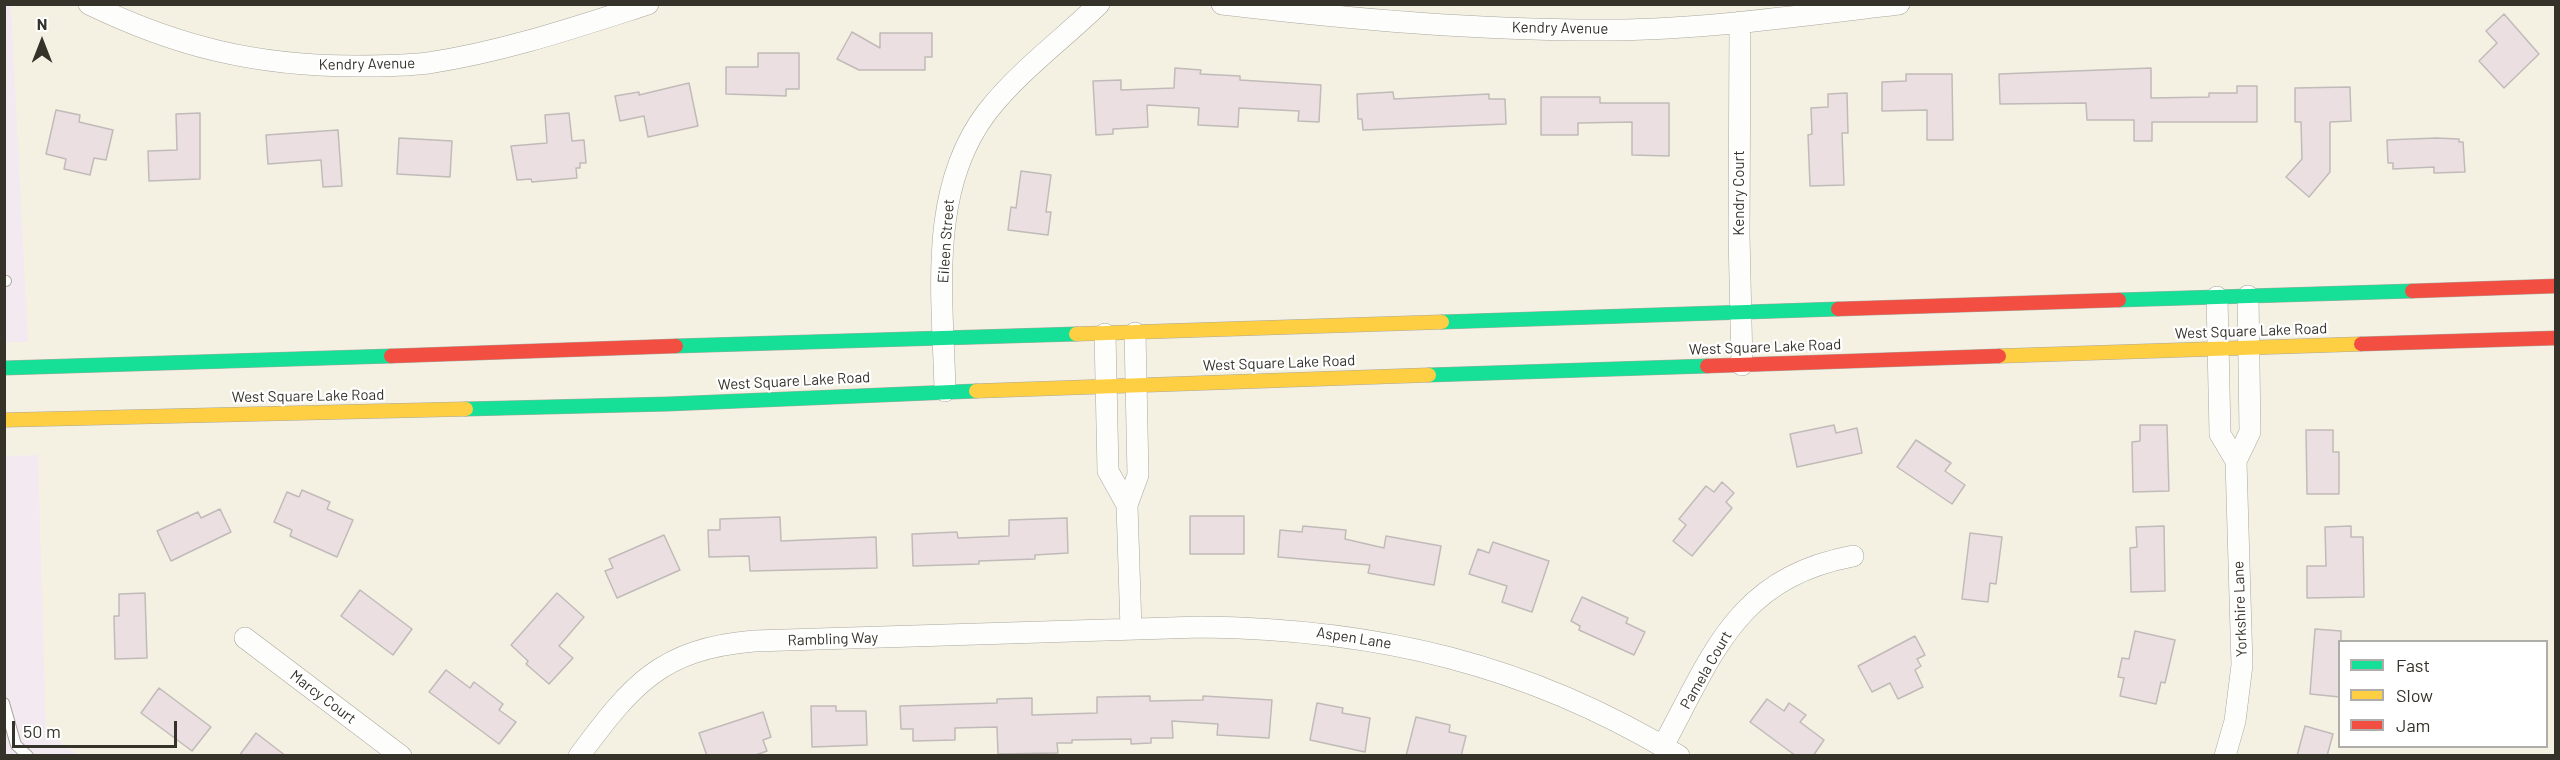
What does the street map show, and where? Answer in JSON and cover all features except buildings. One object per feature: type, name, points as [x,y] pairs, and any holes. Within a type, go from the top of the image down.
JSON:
[{"type":"highway","points":[[4,368],[2556,286]]},
{"type":"highway","name":"West Square Lake Road","points":[[4,420],[668,404],[1106,385],[2556,338]]},
{"type":"street","name":"Kendry Avenue","points":[[89,4],[170,39],[229,54],[292,64],[395,66],[428,63],[531,40],[648,4]]},
{"type":"street","name":"Eileen Street","points":[[945,391],[943,259],[945,222],[950,189],[964,149],[987,112],[1012,84],[1099,4]]},
{"type":"street","name":"Kendry Avenue","points":[[1230,5],[1395,21],[1542,29],[1624,29],[1740,22],[1899,4]]},
{"type":"street","name":"Kendry Court","points":[[1740,22],[1742,364]]},
{"type":"street","name":"Yorkshire Lane","points":[[2225,756],[2235,721],[2242,665],[2236,461],[2250,432],[2248,296]]},
{"type":"street","name":"Yorkshire Lane","points":[[2217,297],[2220,434],[2236,461]]},
{"type":"street","points":[[1131,629],[1127,505],[1138,475],[1134,333]]},
{"type":"street","points":[[1105,334],[1108,471],[1127,505]]},
{"type":"street","name":"Pamela Court","points":[[1671,751],[1720,642],[1745,609],[1768,589],[1802,570],[1828,560],[1853,556]]},
{"type":"street","name":"Aspen Lane","points":[[1131,629],[1260,627],[1320,632],[1387,642],[1446,656],[1512,676],[1629,726],[1671,751]]},
{"type":"street","name":"Rambling Way","points":[[579,756],[614,709],[645,678],[680,658],[712,646],[754,641],[1131,629]]},
{"type":"street","name":"Marcy Court","points":[[245,638],[401,756]]},
{"type":"lane","points":[[4,703],[8,730],[16,745],[28,756]]},
{"type":"shaded area","points":[[4,5],[11,5],[28,342],[5,342]]},
{"type":"shaded area","points":[[38,455],[46,731],[78,755],[5,755],[4,456]]},
{"type":"traffic: fast","points":[[2119,300],[2412,291]]},
{"type":"traffic: fast","points":[[1442,322],[1838,309]]},
{"type":"traffic: fast","points":[[676,346],[1076,334]]},
{"type":"traffic: fast","points":[[4,368],[391,356]]},
{"type":"traffic: fast","points":[[1429,375],[1707,366]]},
{"type":"traffic: fast","points":[[466,409],[668,404],[976,391]]},
{"type":"traffic: slow","points":[[1076,334],[1442,322]]},
{"type":"traffic: slow","points":[[1999,356],[2361,344]]},
{"type":"traffic: slow","points":[[976,391],[1429,375]]},
{"type":"traffic: slow","points":[[4,420],[466,409]]},
{"type":"traffic: jam","points":[[2412,291],[2556,286]]},
{"type":"traffic: jam","points":[[1838,309],[2119,300]]},
{"type":"traffic: jam","points":[[2361,344],[2556,338]]},
{"type":"traffic: jam","points":[[391,356],[676,346]]},
{"type":"traffic: jam","points":[[1707,366],[1999,356]]}]
